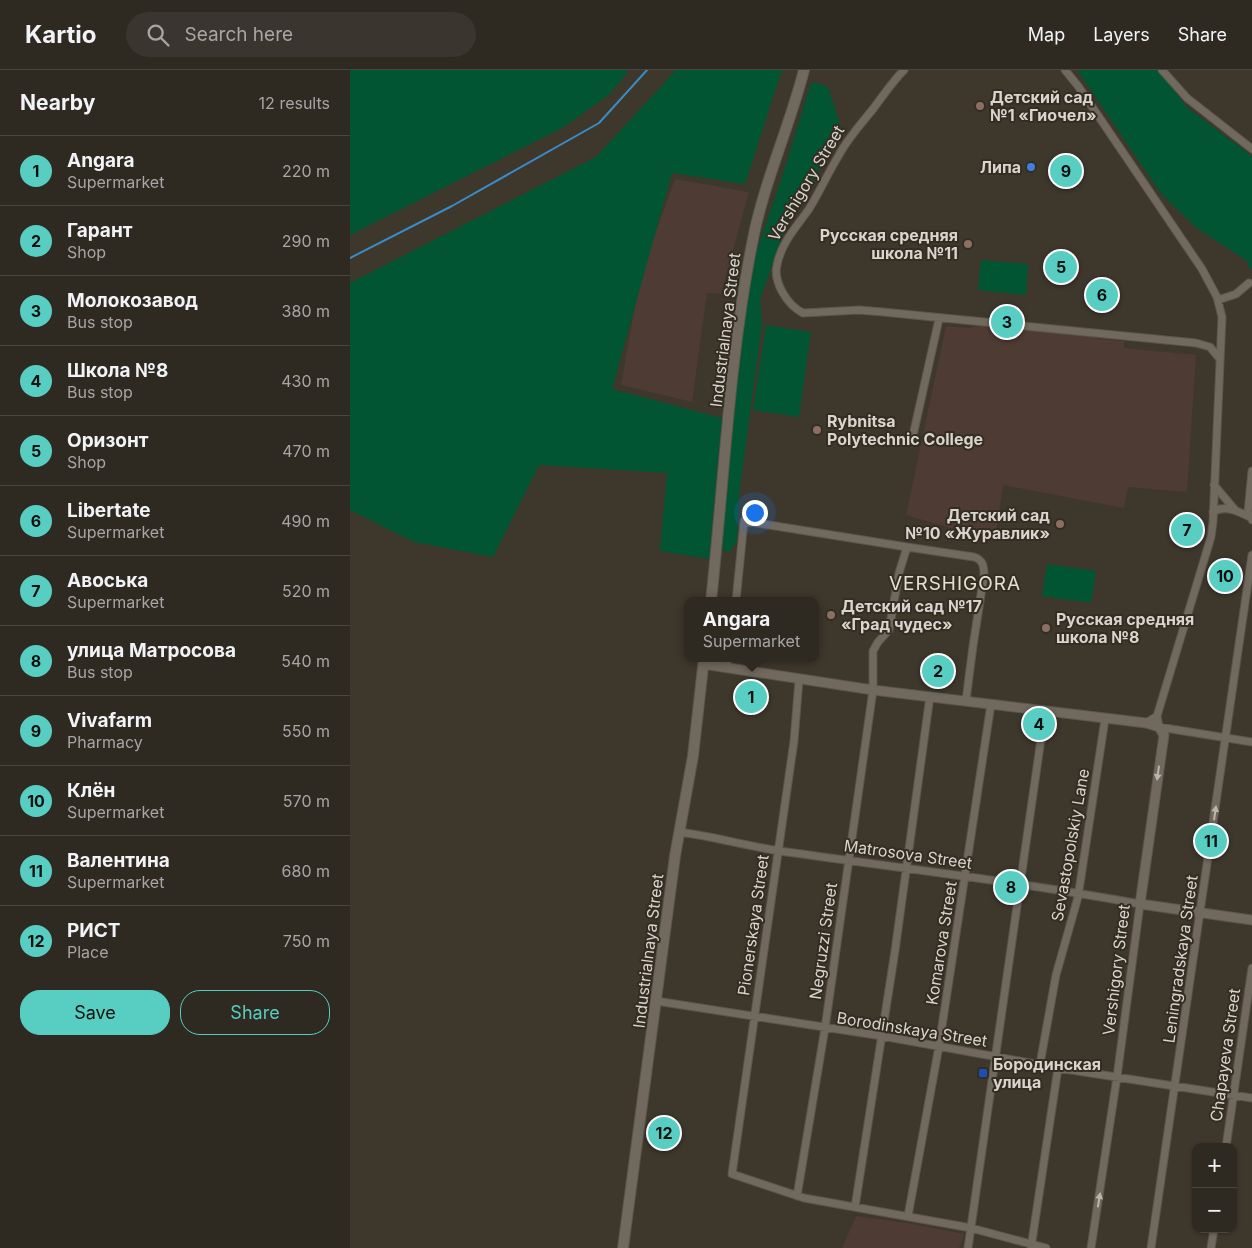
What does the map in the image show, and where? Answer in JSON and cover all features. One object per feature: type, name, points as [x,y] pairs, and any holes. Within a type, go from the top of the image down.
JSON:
[{"type":"main road","name":"Industrialnaya Street","points":[[711,597],[742,299],[752,241],[765,190],[798,94],[804,70]]},
{"type":"main road","name":"Industrialnaya Street","points":[[623,1248],[680,832],[693,756],[704,662]]},
{"type":"street","name":"Vershigory Street","points":[[904,70],[858,126],[839,154],[809,208],[788,238],[779,259],[776,274],[778,284],[796,309],[803,313],[859,310],[1196,343],[1210,347],[1220,360]]},
{"type":"street","points":[[1065,70],[1078,86],[1202,268],[1218,300],[1222,317],[1211,536],[1157,716],[1159,727]]},
{"type":"street","points":[[1162,70],[1187,98],[1252,149]]},
{"type":"street","points":[[1218,300],[1236,294],[1249,283]]},
{"type":"street","points":[[904,439],[912,440],[938,319]]},
{"type":"street","points":[[1251,518],[1248,512],[1252,471]]},
{"type":"street","points":[[1214,485],[1237,512]]},
{"type":"street","points":[[1213,512],[1223,508],[1251,518]]},
{"type":"street","points":[[736,597],[744,521],[979,559],[983,564],[984,575],[966,700]]},
{"type":"street","name":"Negruzzi Street","points":[[797,1196],[824,1028],[873,690],[873,652],[878,642],[890,630],[899,573],[907,547]]},
{"type":"street","name":"Leningradskaya Street","points":[[1151,1248],[1252,555]]},
{"type":"street","points":[[727,663],[799,680],[1146,723],[1159,727],[1252,742]]},
{"type":"street","name":"Pionerskaya Street","points":[[797,1196],[732,1174],[794,741],[799,680]]},
{"type":"street","points":[[855,1207],[882,1036],[930,696]]},
{"type":"street","name":"Komarova Street","points":[[908,1216],[939,1046],[991,704]]},
{"type":"street","points":[[968,1248],[1022,884],[1044,710]]},
{"type":"street","points":[[1146,723],[1157,716]]},
{"type":"street","name":"Sevastopolskiy Lane","points":[[1040,1064],[1056,974],[1079,893],[1105,719]]},
{"type":"street","name":"Vershigory Street","points":[[1091,1248],[1117,1077],[1164,735],[1159,727]]},
{"type":"street","name":"Matrosova Street","points":[[680,832],[702,834],[778,851],[966,878],[1022,884],[1200,914],[1252,920]]},
{"type":"street","name":"Chapayeva Street","points":[[1227,1143],[1252,968]]},
{"type":"street","name":"Borodinskaya Street","points":[[656,1001],[754,1015],[1058,1068],[1252,1098]]},
{"type":"street","points":[[1031,1246],[1058,1068]]},
{"type":"street","points":[[797,1196],[971,1228],[1031,1246],[1046,1248]]},
{"type":"street","points":[[1211,1248],[1213,1233]]},
{"type":"shaded area","points":[[675,179],[749,192],[721,294],[707,293],[692,402],[621,385],[641,272]]},
{"type":"shaded area","points":[[946,326],[968,328],[980,326],[1094,337],[1124,341],[1124,348],[1196,355],[1187,492],[1128,487],[1124,508],[1003,485],[995,541],[906,515]]},
{"type":"shaded area","points":[[856,1216],[965,1234],[959,1248],[842,1248]]},
{"type":"green space","points":[[350,70],[629,70],[611,93],[564,127],[350,235]]},
{"type":"green space","points":[[676,70],[782,70],[745,184],[672,173],[612,389],[722,418],[709,559],[660,551],[667,473],[539,465],[493,557],[414,542],[350,510],[350,283],[596,157]]},
{"type":"green space","points":[[1077,70],[1158,70],[1187,107],[1252,157],[1252,271],[1246,260],[1198,229],[1162,195]]},
{"type":"green space","points":[[814,82],[828,87],[840,124],[811,187],[800,206],[789,219],[760,299],[762,324],[739,495],[737,541],[731,550],[726,552],[723,550],[721,532],[744,314],[755,256],[810,86]]},
{"type":"green space","points":[[981,260],[1028,264],[1026,295],[978,290]]},
{"type":"green space","points":[[766,325],[811,332],[799,417],[753,410]]},
{"type":"green space","points":[[1047,564],[1096,571],[1091,603],[1042,596]]},
{"type":"waterway","points":[[350,258],[452,206],[599,123],[647,70]]},
{"type":"place","name":"Детский сад №1 «Гиочел»","points":[[980,106]]},
{"type":"place","name":"Липа","points":[[1031,167]]},
{"type":"place","name":"Vivafarm","points":[[1066,171]]},
{"type":"place","name":"Русская средняя школа №11","points":[[968,244]]},
{"type":"place","name":"Оризонт","points":[[1061,267]]},
{"type":"place","name":"Libertate","points":[[1102,295]]},
{"type":"place","name":"Молокозавод","points":[[1007,322]]},
{"type":"place","name":"Rybnitsa Polytechnic College","points":[[817,430]]},
{"type":"place","name":"Детский сад №10 «Журавлик»","points":[[1060,524]]},
{"type":"place","name":"Авоська","points":[[1187,530]]},
{"type":"place","name":"Клён","points":[[1225,576]]},
{"type":"place","name":"Детский сад №17 «Град чудес»","points":[[831,615]]},
{"type":"place","name":"Русская средняя школа №8","points":[[1046,628]]},
{"type":"place","name":"Гарант","points":[[938,671]]},
{"type":"place","name":"Angara","points":[[751,697]]},
{"type":"place","name":"Школа №8","points":[[1039,724]]},
{"type":"place","name":"Валентина","points":[[1211,841]]},
{"type":"place","name":"улица Матросова","points":[[1011,887]]},
{"type":"place","name":"Бородинская улица","points":[[983,1073]]},
{"type":"place","name":"РИСТ","points":[[664,1133]]},
{"type":"district","name":"VERSHIGORA","points":[[955,583]]}]
